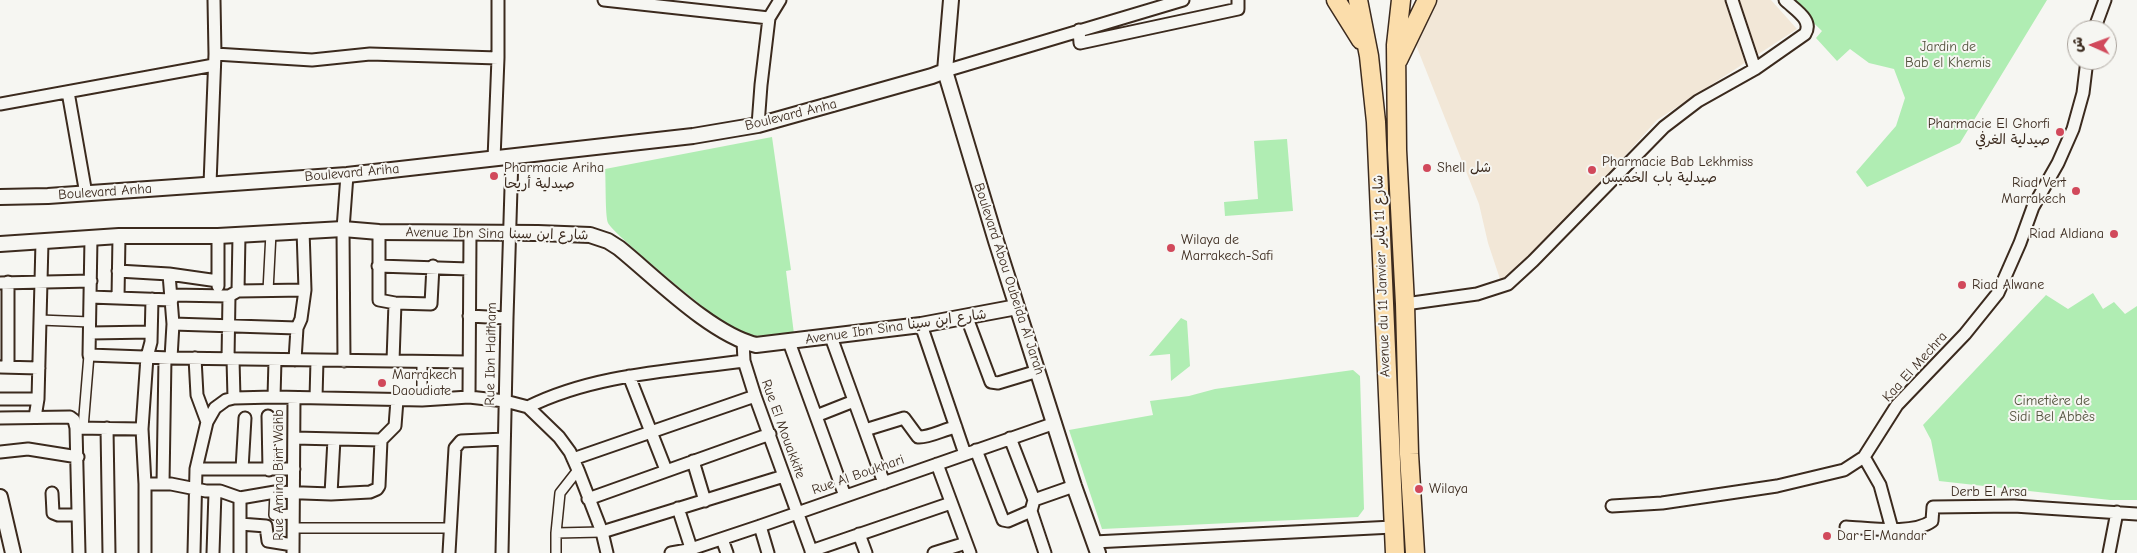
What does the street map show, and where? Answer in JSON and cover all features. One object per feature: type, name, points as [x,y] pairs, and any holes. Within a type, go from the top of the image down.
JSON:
[{"type":"main road","points":[[1336,0],[1353,25],[1369,56]]},
{"type":"main road","name":"Avenue du 11 Janvier شارع 11 يناير","points":[[1358,0],[1369,56],[1378,158],[1386,392],[1395,553]]},
{"type":"main road","name":"Avenue du 11 Janvier شارع 11 يناير","points":[[1401,0],[1396,33],[1396,150],[1405,304],[1408,454],[1415,553]]},
{"type":"main road","points":[[1396,65],[1427,0]]},
{"type":"street","points":[[210,184],[214,0]]},
{"type":"street","points":[[494,159],[498,0]]},
{"type":"street","points":[[604,0],[769,18]]},
{"type":"street","points":[[758,125],[760,85],[769,18],[780,0]]},
{"type":"street","name":"Boulevard Abou Oubeida Al Jarah","points":[[952,0],[945,71],[984,205],[1074,486],[1096,548]]},
{"type":"street","name":"Boulevard Anha","points":[[494,159],[674,138],[758,125],[932,76],[1183,0]]},
{"type":"street","points":[[1079,30],[1080,43],[1238,9],[1238,0]]},
{"type":"street","points":[[1732,0],[1755,69]]},
{"type":"street","points":[[1405,304],[1477,294],[1508,284],[1533,261],[1664,127],[1698,100],[1755,69],[1807,31],[1806,21],[1784,0]]},
{"type":"street","points":[[2098,20],[2105,0]]},
{"type":"street","points":[[0,104],[68,92],[214,60],[312,60],[370,54],[498,58]]},
{"type":"street","name":"Kaa El Mechra","points":[[1612,506],[1662,503],[1777,486],[1844,470],[1864,457],[1897,406],[1965,334],[1998,293],[2020,243],[2033,207],[2058,162],[2073,129],[2083,93],[2086,70]]},
{"type":"street","points":[[68,92],[86,194]]},
{"type":"street","name":"Rue Ibn Haitham","points":[[502,553],[506,318],[512,156]]},
{"type":"street","name":"Boulevard Ariha","points":[[210,184],[347,175],[494,159]]},
{"type":"street","points":[[344,360],[343,229],[347,175]]},
{"type":"street","name":"Boulevard Anha","points":[[0,197],[86,194],[210,184]]},
{"type":"street","name":"Avenue Ibn Sina شارع ابن سينا","points":[[0,244],[119,236],[218,236],[343,229],[378,232],[590,235],[608,241],[626,254],[705,319],[743,342],[756,345],[921,325],[1017,308]]},
{"type":"street","points":[[295,360],[297,328],[301,319],[304,290],[303,230]]},
{"type":"street","points":[[378,232],[379,300],[394,303],[430,304],[433,266]]},
{"type":"street","points":[[268,291],[271,233]]},
{"type":"street","points":[[469,397],[470,234]]},
{"type":"street","points":[[234,398],[230,359],[228,294],[239,235]]},
{"type":"street","points":[[118,298],[119,236]]},
{"type":"street","points":[[218,236],[218,281],[228,294]]},
{"type":"street","points":[[79,553],[78,457],[89,355],[91,238]]},
{"type":"street","points":[[35,417],[38,399],[42,242]]},
{"type":"street","points":[[378,266],[433,266],[469,269]]},
{"type":"street","points":[[118,271],[169,274],[218,281]]},
{"type":"street","points":[[163,484],[168,358],[172,324],[172,297],[169,274]]},
{"type":"street","points":[[39,368],[4,367],[4,283],[41,280],[91,281]]},
{"type":"street","points":[[90,297],[152,299],[304,290]]},
{"type":"street","points":[[145,553],[145,484],[142,429],[147,358],[150,348],[152,299]]},
{"type":"street","points":[[393,361],[394,303]]},
{"type":"street","points":[[468,316],[506,318]]},
{"type":"street","points":[[967,318],[991,382],[998,382],[1038,371]]},
{"type":"street","points":[[40,320],[90,327],[151,332]]},
{"type":"street","points":[[172,324],[297,328]]},
{"type":"street","points":[[921,325],[956,427],[971,452],[1003,520],[1008,521],[1033,505],[1074,486]]},
{"type":"street","points":[[831,337],[884,482]]},
{"type":"street","name":"Rue El Mouakkite","points":[[743,342],[744,361],[755,396],[811,552]]},
{"type":"street","points":[[789,342],[845,496]]},
{"type":"street","points":[[89,355],[147,358],[468,362]]},
{"type":"street","points":[[194,358],[196,395],[206,422]]},
{"type":"street","points":[[274,397],[275,360]]},
{"type":"street","points":[[316,398],[317,360]]},
{"type":"street","points":[[528,408],[568,390],[629,376],[744,361]]},
{"type":"street","points":[[422,362],[422,400]]},
{"type":"street","points":[[629,376],[666,470]]},
{"type":"street","points":[[556,553],[560,493],[575,465],[652,433],[755,396]]},
{"type":"street","points":[[194,553],[196,469],[206,422],[220,403],[234,398],[274,397],[397,400],[469,397],[506,401],[528,408],[559,437],[575,465],[602,532],[607,553]]},
{"type":"street","name":"Rue Amina Bint Wahb","points":[[293,549],[294,398]]},
{"type":"street","points":[[0,399],[38,399]]},
{"type":"street","points":[[145,484],[163,484],[215,492],[220,491],[240,498],[275,492],[293,494],[370,492],[377,489],[381,440],[396,426],[397,400]]},
{"type":"street","points":[[816,416],[854,401]]},
{"type":"street","points":[[268,416],[268,470]]},
{"type":"street","points":[[0,418],[70,417],[80,428]]},
{"type":"street","points":[[242,469],[245,418]]},
{"type":"street","points":[[865,430],[902,418],[907,420],[918,437],[924,437],[956,427]]},
{"type":"street","name":"Rue Al Boukhari","points":[[672,553],[722,539],[1055,423]]},
{"type":"street","points":[[80,428],[142,429]]},
{"type":"street","points":[[107,428],[109,553]]},
{"type":"street","points":[[588,499],[770,434]]},
{"type":"street","points":[[294,438],[381,440]]},
{"type":"street","points":[[1010,438],[1033,505],[1045,553]]},
{"type":"street","points":[[331,494],[334,439]]},
{"type":"street","points":[[449,553],[455,448],[461,441],[504,439]]},
{"type":"street","points":[[0,452],[28,450],[78,457]]},
{"type":"street","points":[[1864,457],[1880,485],[1892,529]]},
{"type":"street","points":[[693,461],[705,501]]},
{"type":"street","points":[[934,553],[968,548],[937,464]]},
{"type":"street","points":[[196,469],[268,470],[294,468]]},
{"type":"street","points":[[556,532],[602,532],[784,476]]},
{"type":"street","points":[[213,553],[215,492]]},
{"type":"street","points":[[275,492],[274,514],[294,514]]},
{"type":"street","points":[[52,493],[53,513],[58,515],[78,515]]},
{"type":"street","points":[[0,496],[14,553]]},
{"type":"street","points":[[240,498],[240,553]]},
{"type":"street","points":[[811,552],[951,503]]},
{"type":"street","name":"Derb El Arsa","points":[[1846,527],[1892,529],[1930,523],[1933,517],[1933,507],[2014,506],[2117,512]]},
{"type":"street","points":[[678,508],[691,548]]},
{"type":"street","points":[[2110,553],[2117,512],[2137,514]]},
{"type":"street","points":[[240,524],[266,526],[268,541],[293,549]]},
{"type":"street","points":[[760,526],[768,553]]},
{"type":"street","points":[[1096,548],[1394,527]]},
{"type":"street","points":[[294,528],[450,528]]},
{"type":"street","points":[[859,534],[866,553]]},
{"type":"street","points":[[722,539],[726,553]]},
{"type":"shaded area","points":[[1436,0],[1771,0],[1797,29],[1657,120],[1504,291],[1488,243],[1479,204],[1414,40]]},
{"type":"green space","name":"Jardin de Bab el Khemis","points":[[1790,0],[2047,0],[1960,143],[1867,187],[1856,172],[1896,126],[1905,98],[1894,69],[1869,63],[1850,49],[1837,61],[1816,38],[1822,31]]},
{"type":"green space","points":[[772,137],[791,270],[786,271],[794,334],[767,336],[740,333],[731,328],[649,262],[615,231],[607,219],[605,169]]},
{"type":"green space","points":[[1287,139],[1293,211],[1225,216],[1224,202],[1258,199],[1254,141]]},
{"type":"green space","name":"Cimetière de Sidi Bel Abbès","points":[[2093,293],[2103,309],[2114,302],[2125,314],[2137,306],[2137,500],[2110,500],[1939,481],[1931,440],[1923,425],[2046,295],[2068,309]]},
{"type":"green space","points":[[1181,318],[1187,321],[1190,366],[1171,381],[1170,354],[1149,356]]},
{"type":"green space","points":[[1353,370],[1360,376],[1364,509],[1358,517],[1102,529],[1069,430],[1153,415],[1150,401],[1189,396],[1215,389]]},
{"type":"place","name":"Pharmacie El Ghorfi صيدلية الغرفي","points":[[2060,132]]},
{"type":"place","name":"Shell شل","points":[[1427,168]]},
{"type":"place","name":"Pharmacie Bab Lekhmiss صيدلية باب الخميس","points":[[1592,170]]},
{"type":"place","name":"Pharmacie Ariha صيدلية أريحا","points":[[494,176]]},
{"type":"place","name":"Riad Vert Marrakech","points":[[2076,191]]},
{"type":"place","name":"Riad Aldiana","points":[[2114,234]]},
{"type":"place","name":"Wilaya de Marrakech-Safi","points":[[1171,248]]},
{"type":"place","name":"Riad Alwane","points":[[1962,285]]},
{"type":"place","name":"Marrakech Daoudiate","points":[[382,383]]},
{"type":"place","name":"Wilaya","points":[[1419,489]]},
{"type":"place","name":"Dar El Mandar","points":[[1827,536]]}]
